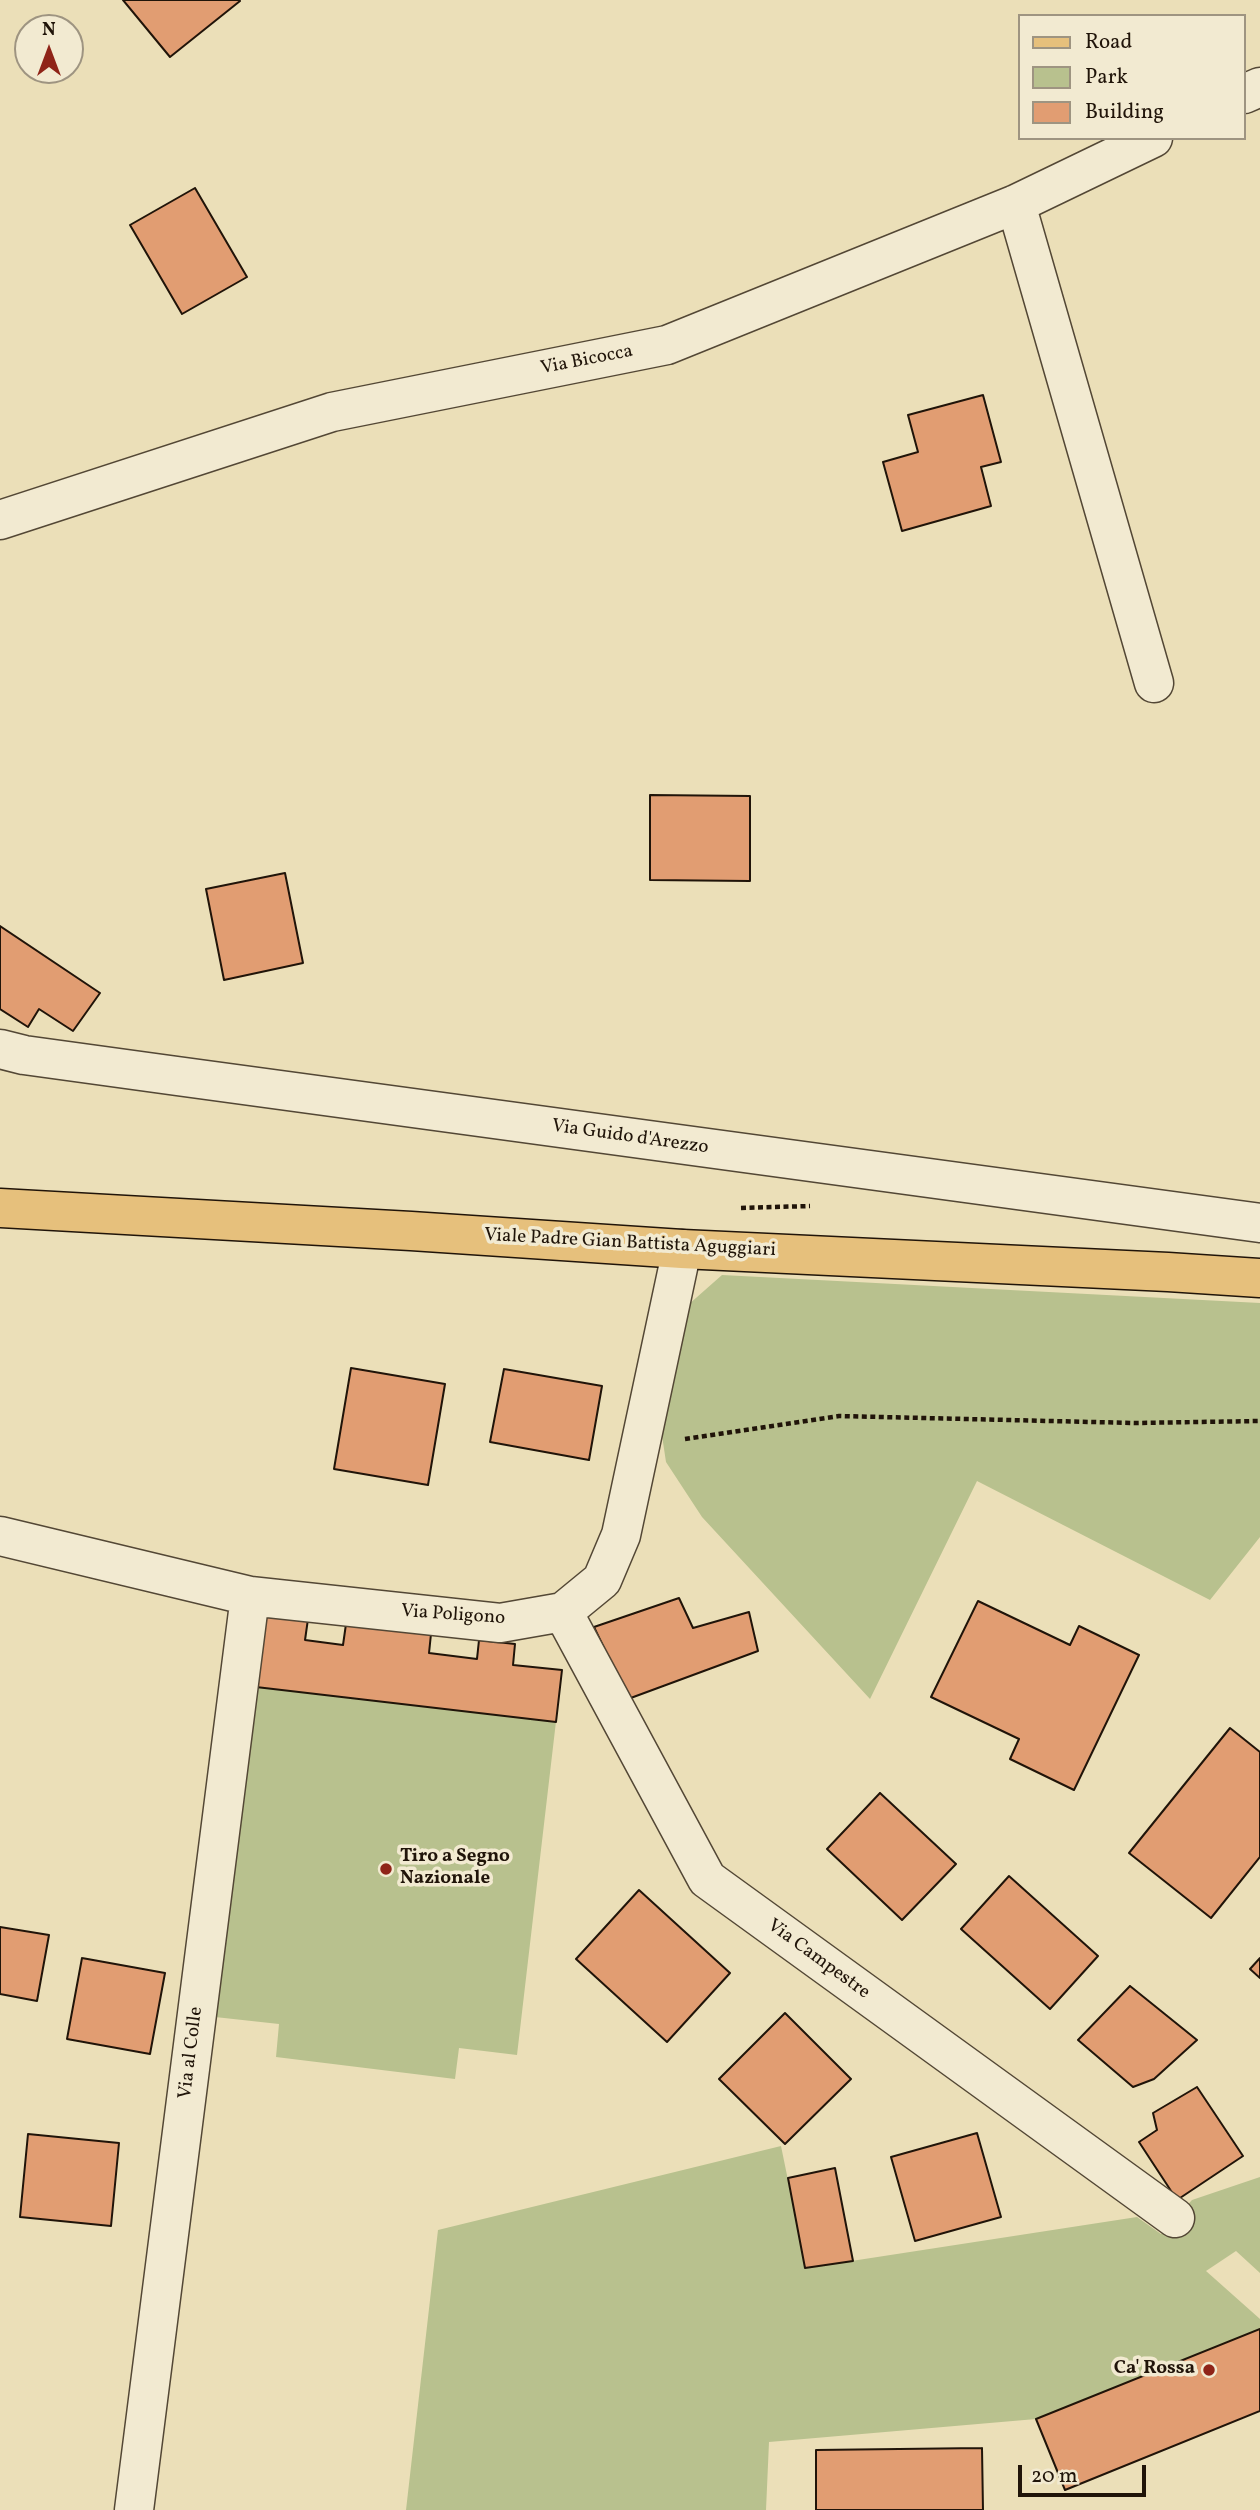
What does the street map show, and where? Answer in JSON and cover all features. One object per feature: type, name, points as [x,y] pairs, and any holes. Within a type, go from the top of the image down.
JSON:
[{"type":"main road","name":"Viale Padre Gian Battista Aguggiari","points":[[0,1208],[682,1249],[1140,1270],[1260,1279]]},
{"type":"street","name":"Via Bicocca","points":[[0,520],[332,412],[667,345],[1016,204],[1149,140]]},
{"type":"street","points":[[1016,204],[1154,683]]},
{"type":"street","name":"Via Guido d'Arezzo","points":[[0,1049],[24,1055],[190,1078],[1260,1223]]},
{"type":"street","name":"Via Poligono","points":[[0,1536],[250,1596],[500,1623],[563,1612],[602,1580],[621,1535],[682,1249]]},
{"type":"street","name":"Via al Colle","points":[[134,2510],[250,1596]]},
{"type":"street","name":"Via Campestre","points":[[563,1612],[707,1880],[1175,2218]]},
{"type":"path","points":[[639,1446],[839,1416],[1135,1423],[1260,1421]]},
{"type":"green space","points":[[722,1275],[1260,1303],[1260,1537],[1210,1600],[977,1481],[870,1699],[702,1517],[666,1462],[661,1429],[688,1305]]},
{"type":"green space","name":"Tiro a Segno Nazionale","points":[[264,1614],[308,1619],[306,1640],[343,1645],[346,1624],[431,1634],[430,1653],[476,1659],[479,1640],[515,1644],[514,1665],[562,1670],[517,2055],[459,2048],[455,2079],[276,2057],[279,2024],[215,2017]]},
{"type":"green space","points":[[781,2146],[806,2268],[1137,2217],[1161,2234],[1192,2200],[1260,2177],[1260,2273],[1236,2251],[1206,2271],[1260,2319],[1260,2329],[1036,2419],[769,2442],[766,2510],[406,2510],[438,2230]]},
{"type":"building","points":[[123,0],[239,0],[240,1],[170,57]]},
{"type":"building","points":[[195,188],[247,277],[182,314],[130,225]]},
{"type":"building","points":[[983,395],[1001,462],[981,467],[991,506],[902,531],[883,462],[918,452],[908,415]]},
{"type":"building","points":[[650,795],[750,796],[750,881],[650,880]]},
{"type":"building","points":[[285,873],[303,963],[224,980],[206,889]]},
{"type":"building","points":[[0,926],[100,993],[73,1031],[39,1009],[28,1027],[0,1009]]},
{"type":"building","points":[[351,1368],[445,1384],[428,1485],[334,1469]]},
{"type":"building","points":[[504,1369],[602,1386],[589,1460],[490,1442]]},
{"type":"building","points":[[679,1598],[693,1628],[749,1612],[758,1651],[628,1699],[594,1627]]},
{"type":"building","points":[[978,1601],[1070,1645],[1079,1626],[1139,1655],[1074,1790],[1010,1759],[1019,1739],[931,1697]]},
{"type":"building","points":[[264,1614],[308,1619],[305,1640],[343,1645],[346,1624],[431,1634],[429,1653],[477,1659],[479,1640],[515,1644],[513,1665],[562,1670],[556,1722],[256,1687]]},
{"type":"building","points":[[1230,1728],[1260,1752],[1260,1857],[1211,1918],[1129,1853]]},
{"type":"building","points":[[880,1793],[956,1864],[902,1920],[827,1849]]},
{"type":"building","points":[[1009,1876],[1098,1956],[1050,2009],[961,1929]]},
{"type":"building","points":[[639,1890],[730,1973],[667,2042],[576,1959]]},
{"type":"building","points":[[0,1927],[49,1935],[37,2001],[0,1994]]},
{"type":"building","points":[[82,1958],[165,1973],[150,2054],[67,2039]]},
{"type":"building","points":[[1260,1958],[1260,1978],[1250,1969]]},
{"type":"building","points":[[1130,1986],[1197,2040],[1154,2079],[1133,2087],[1078,2040]]},
{"type":"building","points":[[785,2013],[851,2079],[785,2144],[719,2079]]},
{"type":"building","points":[[1197,2087],[1243,2156],[1177,2200],[1139,2142],[1157,2130],[1153,2113]]},
{"type":"building","points":[[977,2133],[1001,2217],[915,2241],[891,2157]]},
{"type":"building","points":[[28,2134],[119,2143],[111,2226],[20,2217]]},
{"type":"building","points":[[835,2168],[853,2261],[805,2268],[788,2178]]},
{"type":"building","name":"Ca' Rossa","points":[[1260,2329],[1260,2411],[1065,2490],[1036,2419]]},
{"type":"building","points":[[982,2448],[983,2510],[816,2510],[816,2450]]},
{"type":"place","name":"Tiro a Segno Nazionale","points":[[386,1869]]},
{"type":"place","name":"Ca' Rossa","points":[[1209,2370]]}]
